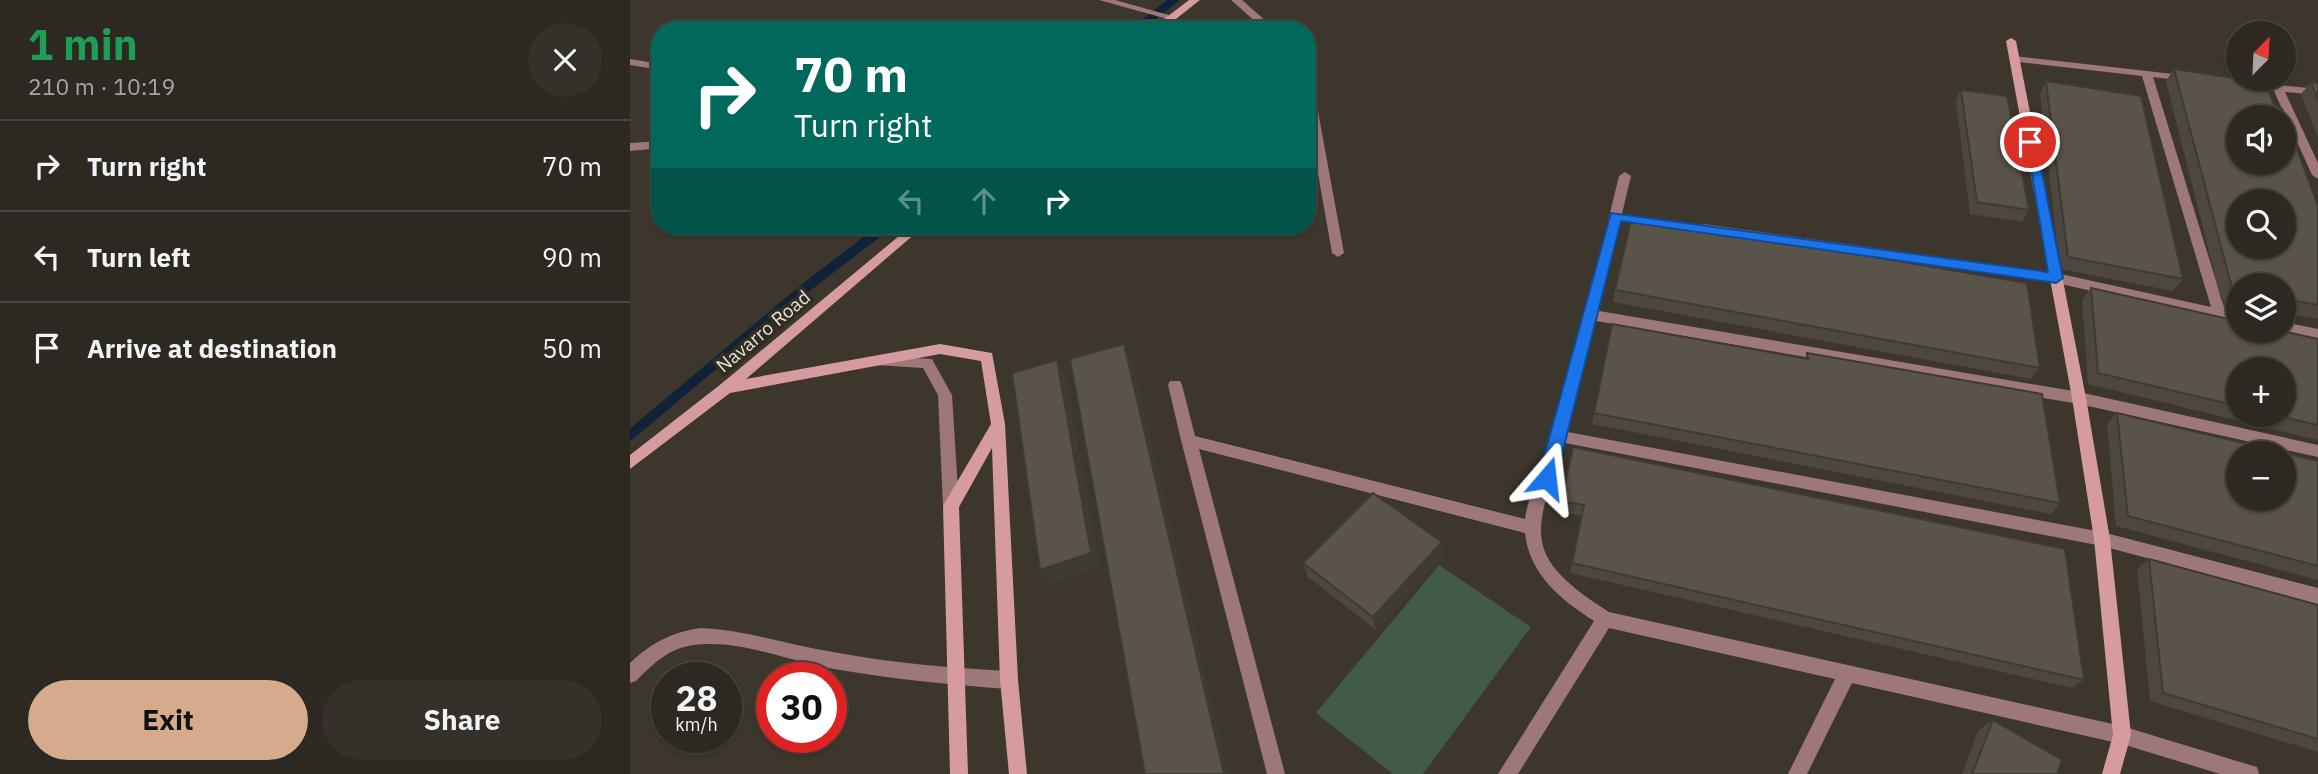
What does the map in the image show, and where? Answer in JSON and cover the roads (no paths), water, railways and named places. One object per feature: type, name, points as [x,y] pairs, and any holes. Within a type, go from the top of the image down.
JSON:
[{"type":"street","points":[[1104,0],[1171,17]]},
{"type":"street","points":[[1166,21],[1195,0]]},
{"type":"street","points":[[1236,0],[1260,21]]},
{"type":"street","points":[[2011,41],[2079,398],[2102,539],[2122,735],[2111,774]]},
{"type":"street","points":[[2014,60],[2199,80]]},
{"type":"street","points":[[630,62],[651,66]]},
{"type":"street","points":[[2147,74],[2220,315]]},
{"type":"street","points":[[2296,90],[2318,92]]},
{"type":"street","points":[[2279,91],[2318,175]]},
{"type":"street","points":[[1316,130],[1338,253]]},
{"type":"street","points":[[630,147],[651,145]]},
{"type":"street","points":[[1625,176],[1622,217],[1591,315],[1560,436],[1535,510],[1532,528],[1538,553],[1550,577],[1567,594],[1605,619],[2122,735],[2250,774]]},
{"type":"street","points":[[1684,226],[2056,278],[2226,316]]},
{"type":"street","name":"Navarro Road","points":[[630,463],[726,388],[907,235]]},
{"type":"street","points":[[1591,315],[2079,398],[2318,451]]},
{"type":"street","points":[[2296,329],[2318,334]]},
{"type":"street","points":[[726,388],[940,349],[987,357],[999,424],[1009,680],[1018,774]]},
{"type":"street","points":[[872,361],[927,363],[944,395],[951,506],[954,678],[959,774]]},
{"type":"street","points":[[1175,385],[1276,774]]},
{"type":"street","points":[[951,506],[999,424]]},
{"type":"street","points":[[1560,436],[2102,539],[2318,596]]},
{"type":"street","points":[[1188,440],[1532,528]]},
{"type":"street","points":[[1507,774],[1605,619]]},
{"type":"street","points":[[630,675],[656,648],[688,637],[761,645],[831,661],[954,678],[1009,680]]},
{"type":"street","points":[[1797,774],[1847,674]]},
{"type":"waterway","points":[[1147,21],[1174,0]]},
{"type":"waterway","points":[[630,435],[804,289],[874,235]]}]
